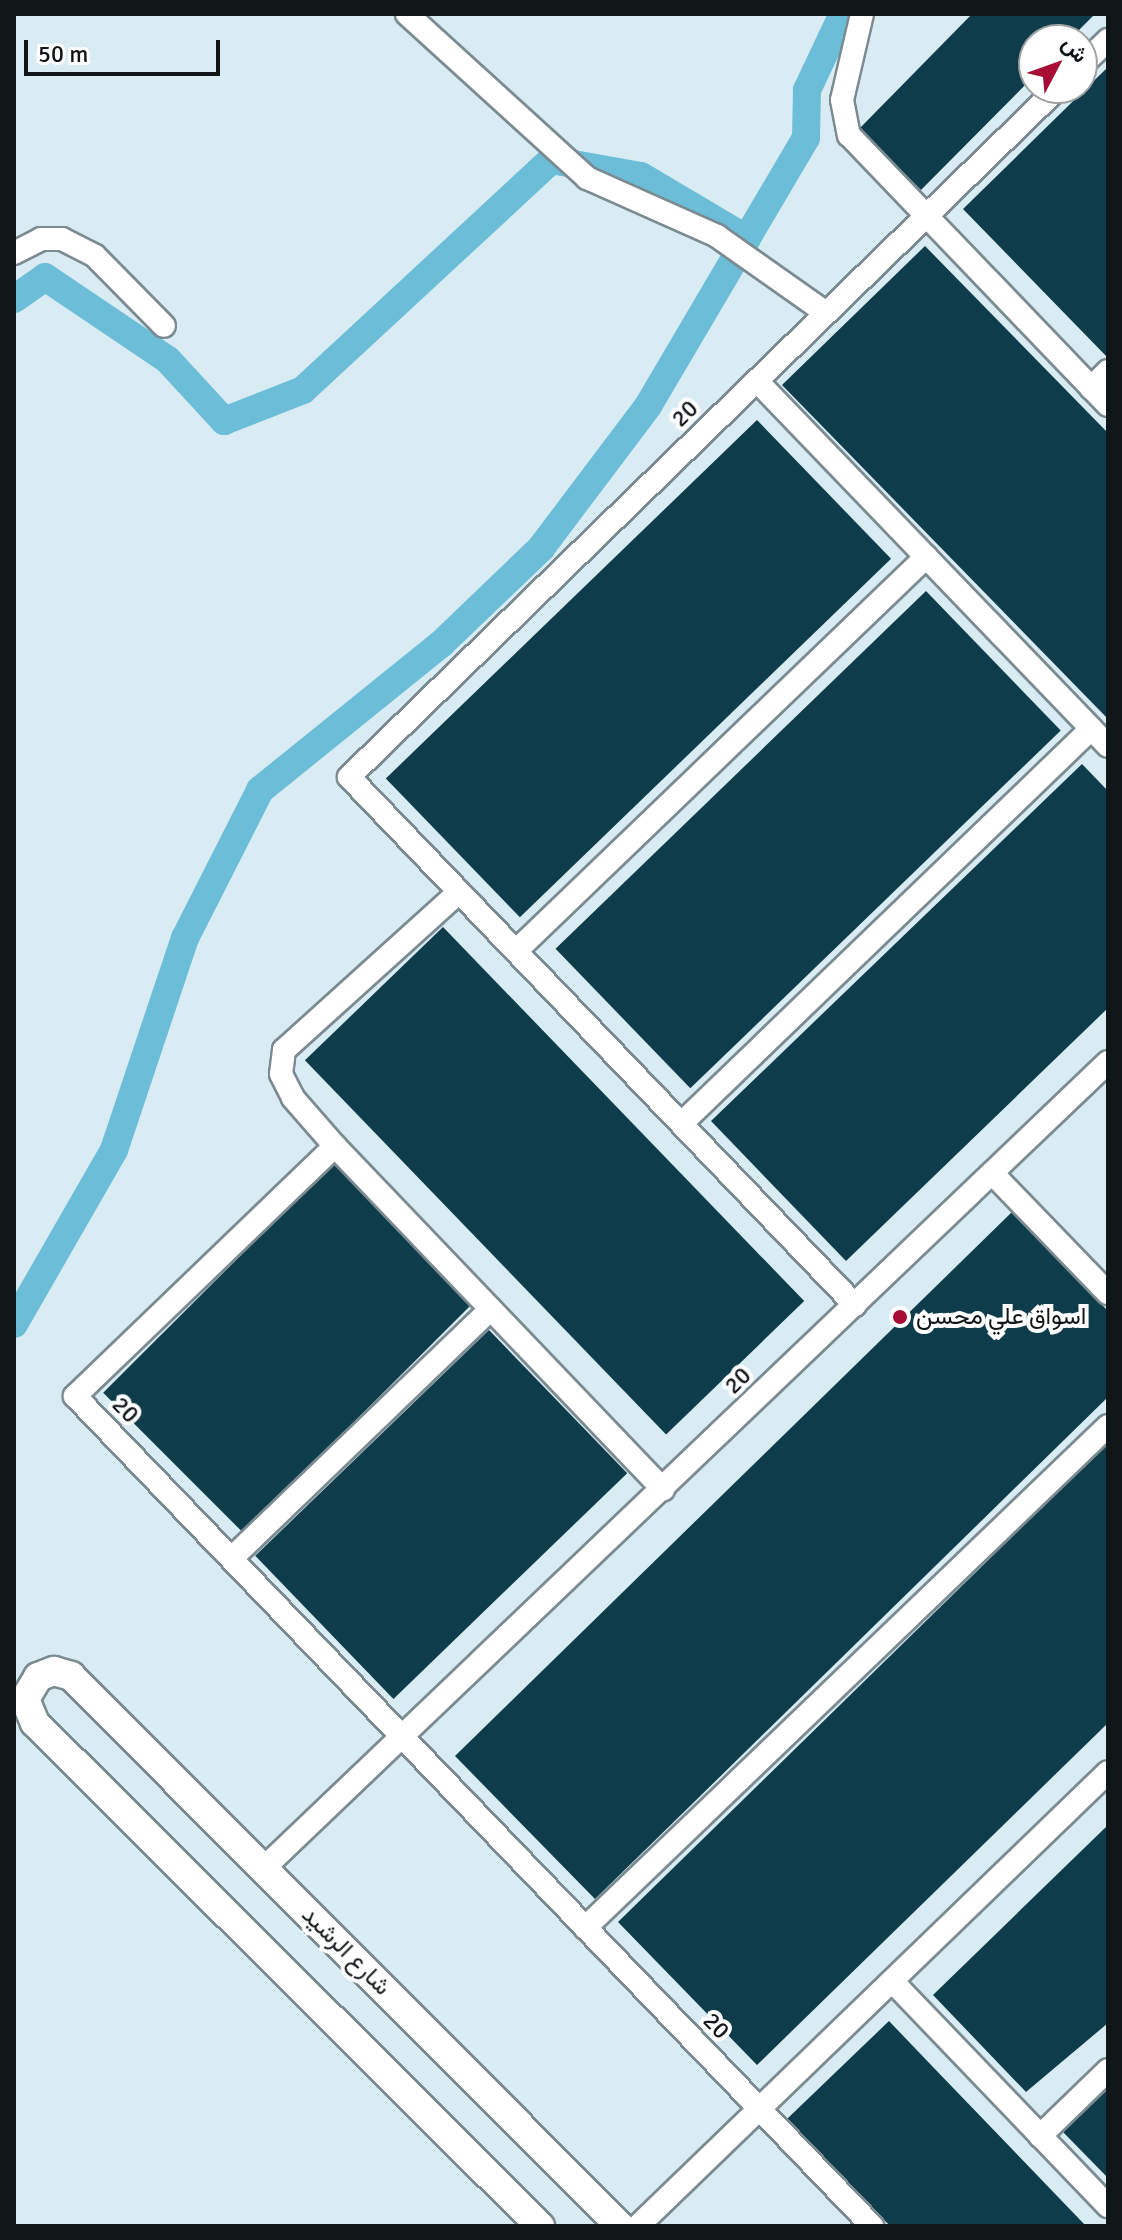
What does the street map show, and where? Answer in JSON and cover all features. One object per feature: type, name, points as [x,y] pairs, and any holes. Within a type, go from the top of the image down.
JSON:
[{"type":"street","points":[[407,14],[587,178],[717,236],[762,264],[826,313]]},
{"type":"street","points":[[862,14],[842,100],[849,135],[1108,405]]},
{"type":"street","name":"20","points":[[459,892],[349,777],[1042,104]]},
{"type":"street","points":[[14,253],[41,239],[62,239],[95,256],[164,326]]},
{"type":"street","points":[[1091,388],[1108,371]]},
{"type":"street","points":[[757,381],[1108,746]]},
{"type":"street","points":[[516,951],[926,557]]},
{"type":"street","points":[[682,1123],[1091,729]]},
{"type":"street","points":[[663,1489],[335,1146],[293,1098],[281,1074],[284,1050],[459,892],[855,1305]]},
{"type":"street","name":"20","points":[[404,1738],[1108,1062]]},
{"type":"street","name":"20","points":[[335,1146],[75,1396],[872,2226]]},
{"type":"street","points":[[992,1173],[1108,1293]]},
{"type":"street","points":[[232,1558],[491,1309]]},
{"type":"street","points":[[585,1928],[1108,1426]]},
{"type":"street","name":"شارع الرشيد","points":[[540,2226],[35,1723],[25,1699],[31,1683],[54,1671],[71,1676],[620,2226]]},
{"type":"street","points":[[264,1868],[404,1738]]},
{"type":"street","points":[[638,2226],[1108,1772]]},
{"type":"street","points":[[892,1981],[1108,2206]]},
{"type":"street","points":[[1040,2136],[1108,2070]]},
{"type":"building","points":[[972,14],[1095,14],[1085,24],[1018,24],[1018,92],[921,190],[859,129]]},
{"type":"building","points":[[1108,67],[1108,358],[963,209],[1070,104],[1098,104],[1098,77]]},
{"type":"building","points":[[925,246],[1108,433],[1108,719],[782,385]]},
{"type":"building","points":[[757,420],[891,559],[520,917],[386,778]]},
{"type":"building","points":[[926,591],[1061,731],[690,1088],[556,949]]},
{"type":"building","points":[[1082,764],[1108,791],[1108,1008],[846,1261],[711,1121]]},
{"type":"building","points":[[443,927],[804,1301],[666,1434],[305,1060]]},
{"type":"building","points":[[333,1163],[473,1303],[243,1533],[103,1393]]},
{"type":"building","points":[[1012,1212],[1108,1311],[1108,1397],[595,1899],[455,1756]]},
{"type":"building","points":[[489,1330],[627,1473],[393,1699],[255,1556]]},
{"type":"building","points":[[1108,1443],[1108,1723],[757,2065],[618,1922]]},
{"type":"building","points":[[1108,1825],[1108,2023],[1026,2092],[933,1995]]},
{"type":"building","points":[[889,2021],[1086,2226],[890,2226],[831,2165],[787,2119]]},
{"type":"building","points":[[1108,2089],[1108,2178],[1063,2132]]},
{"type":"waterway","points":[[14,1324],[114,1150],[185,938],[260,790],[441,644],[541,548],[648,406],[806,138],[807,90],[843,14]]},
{"type":"waterway","points":[[14,299],[45,277],[168,360],[224,421],[303,390],[551,160],[641,176],[747,239]]},
{"type":"place","name":"اسواق علي محسن","points":[[900,1317]]}]
